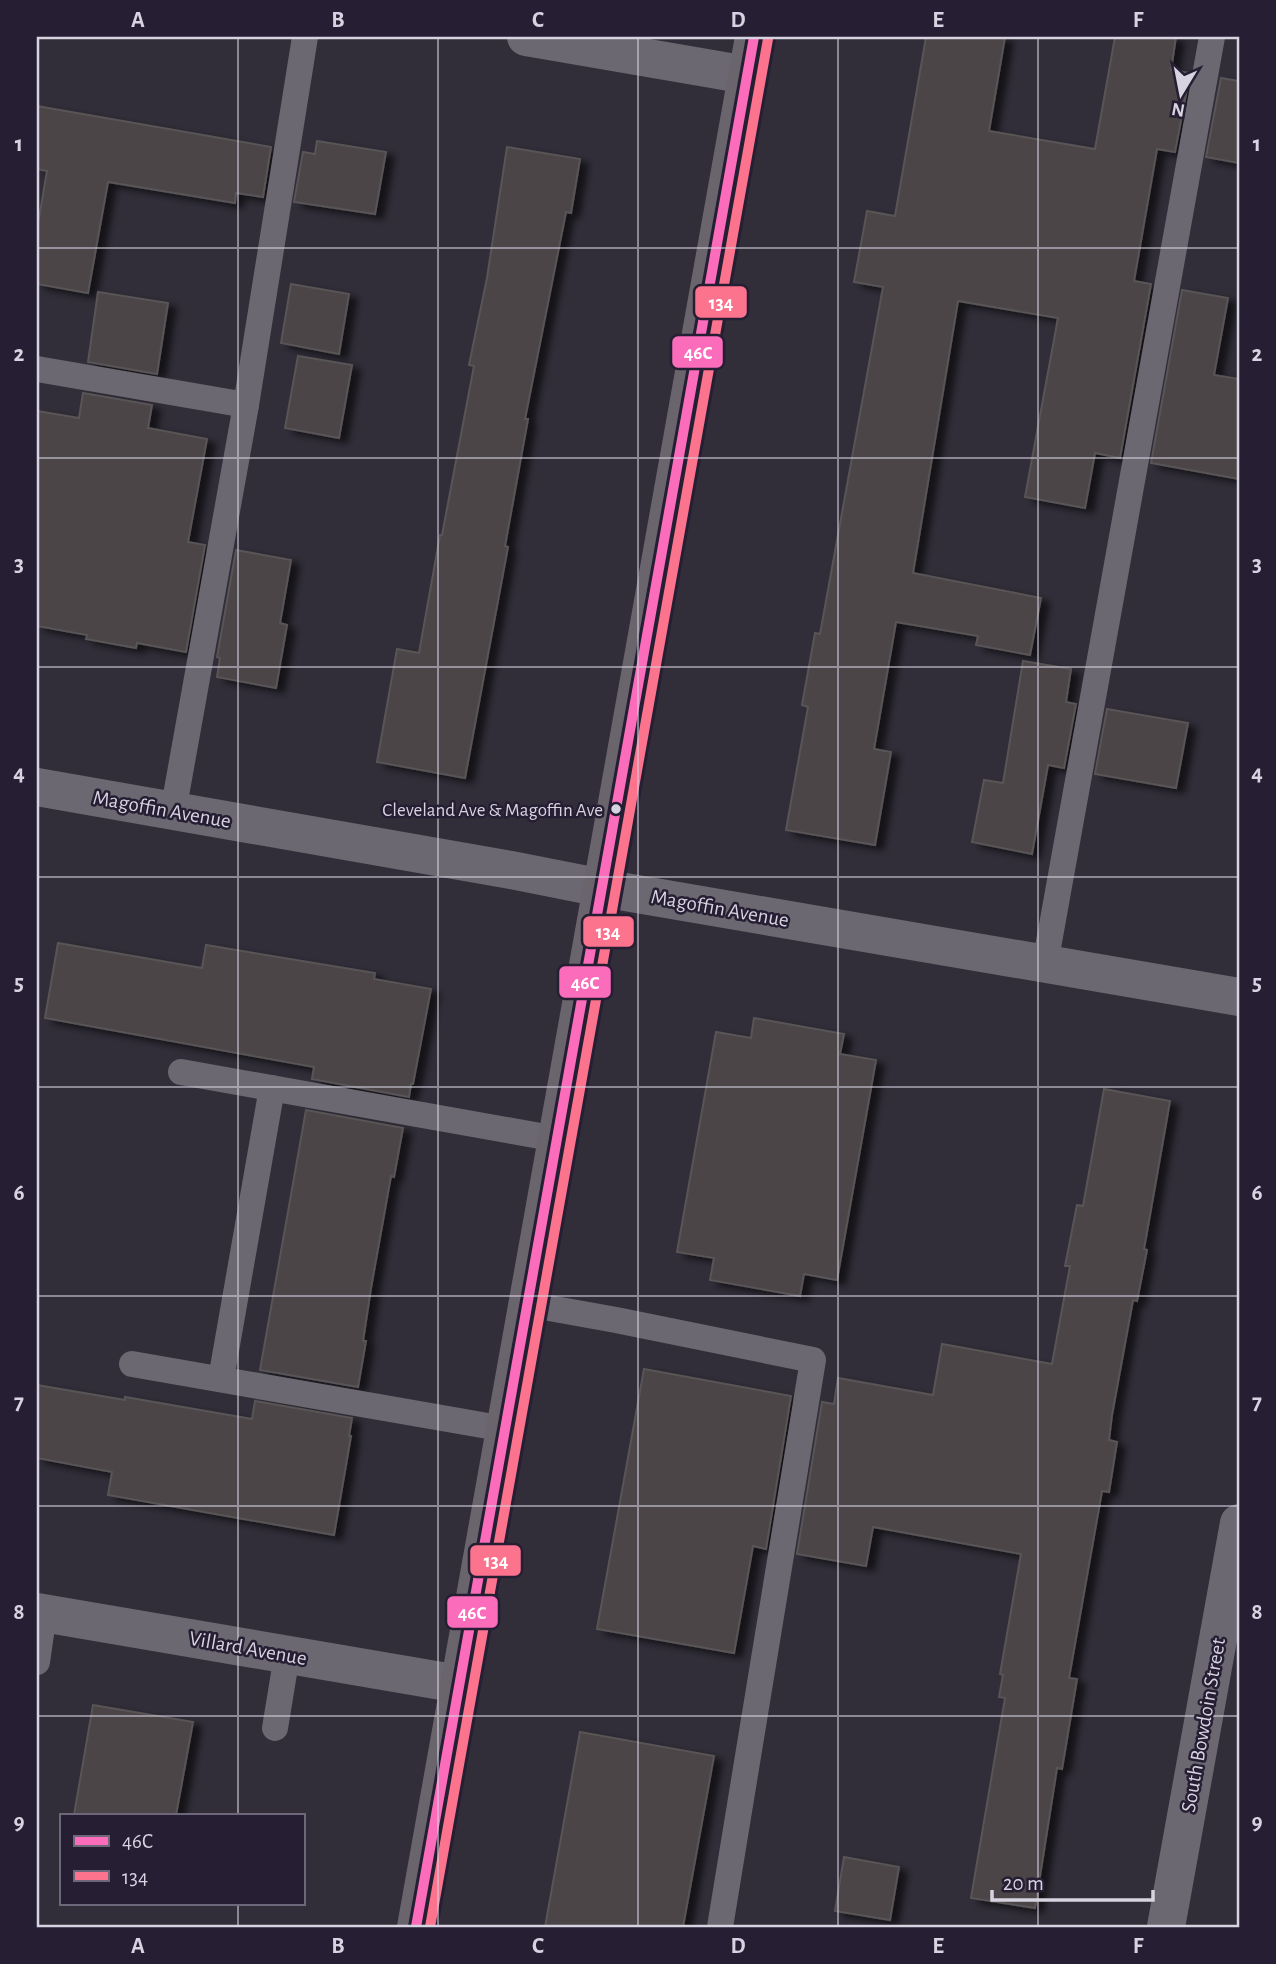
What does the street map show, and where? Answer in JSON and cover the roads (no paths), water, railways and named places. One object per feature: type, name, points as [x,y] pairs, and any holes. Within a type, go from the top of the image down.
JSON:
[{"type":"street","points":[[526,37],[747,75]]},
{"type":"street","points":[[416,1927],[754,37]]},
{"type":"street","name":"Magoffin Avenue","points":[[37,787],[602,888],[1239,997]]},
{"type":"street","name":"South Bowdoin Street","points":[[1166,1927],[1239,1523]]},
{"type":"street","name":"Villard Avenue","points":[[41,1613],[459,1684]]},
{"type":"lane","points":[[173,812],[246,405],[305,37]]},
{"type":"lane","points":[[1045,964],[1212,37]]},
{"type":"lane","points":[[37,369],[246,405]]},
{"type":"lane","points":[[181,1072],[557,1139]]},
{"type":"lane","points":[[221,1379],[272,1088]]},
{"type":"lane","points":[[527,1304],[813,1360],[720,1927]]},
{"type":"lane","points":[[132,1364],[505,1429]]},
{"type":"lane","points":[[37,1662],[41,1613]]},
{"type":"lane","points":[[275,1728],[287,1655]]},
{"type":"place","name":"Cleveland Ave & Magoffin Ave","points":[[616,809]]}]
